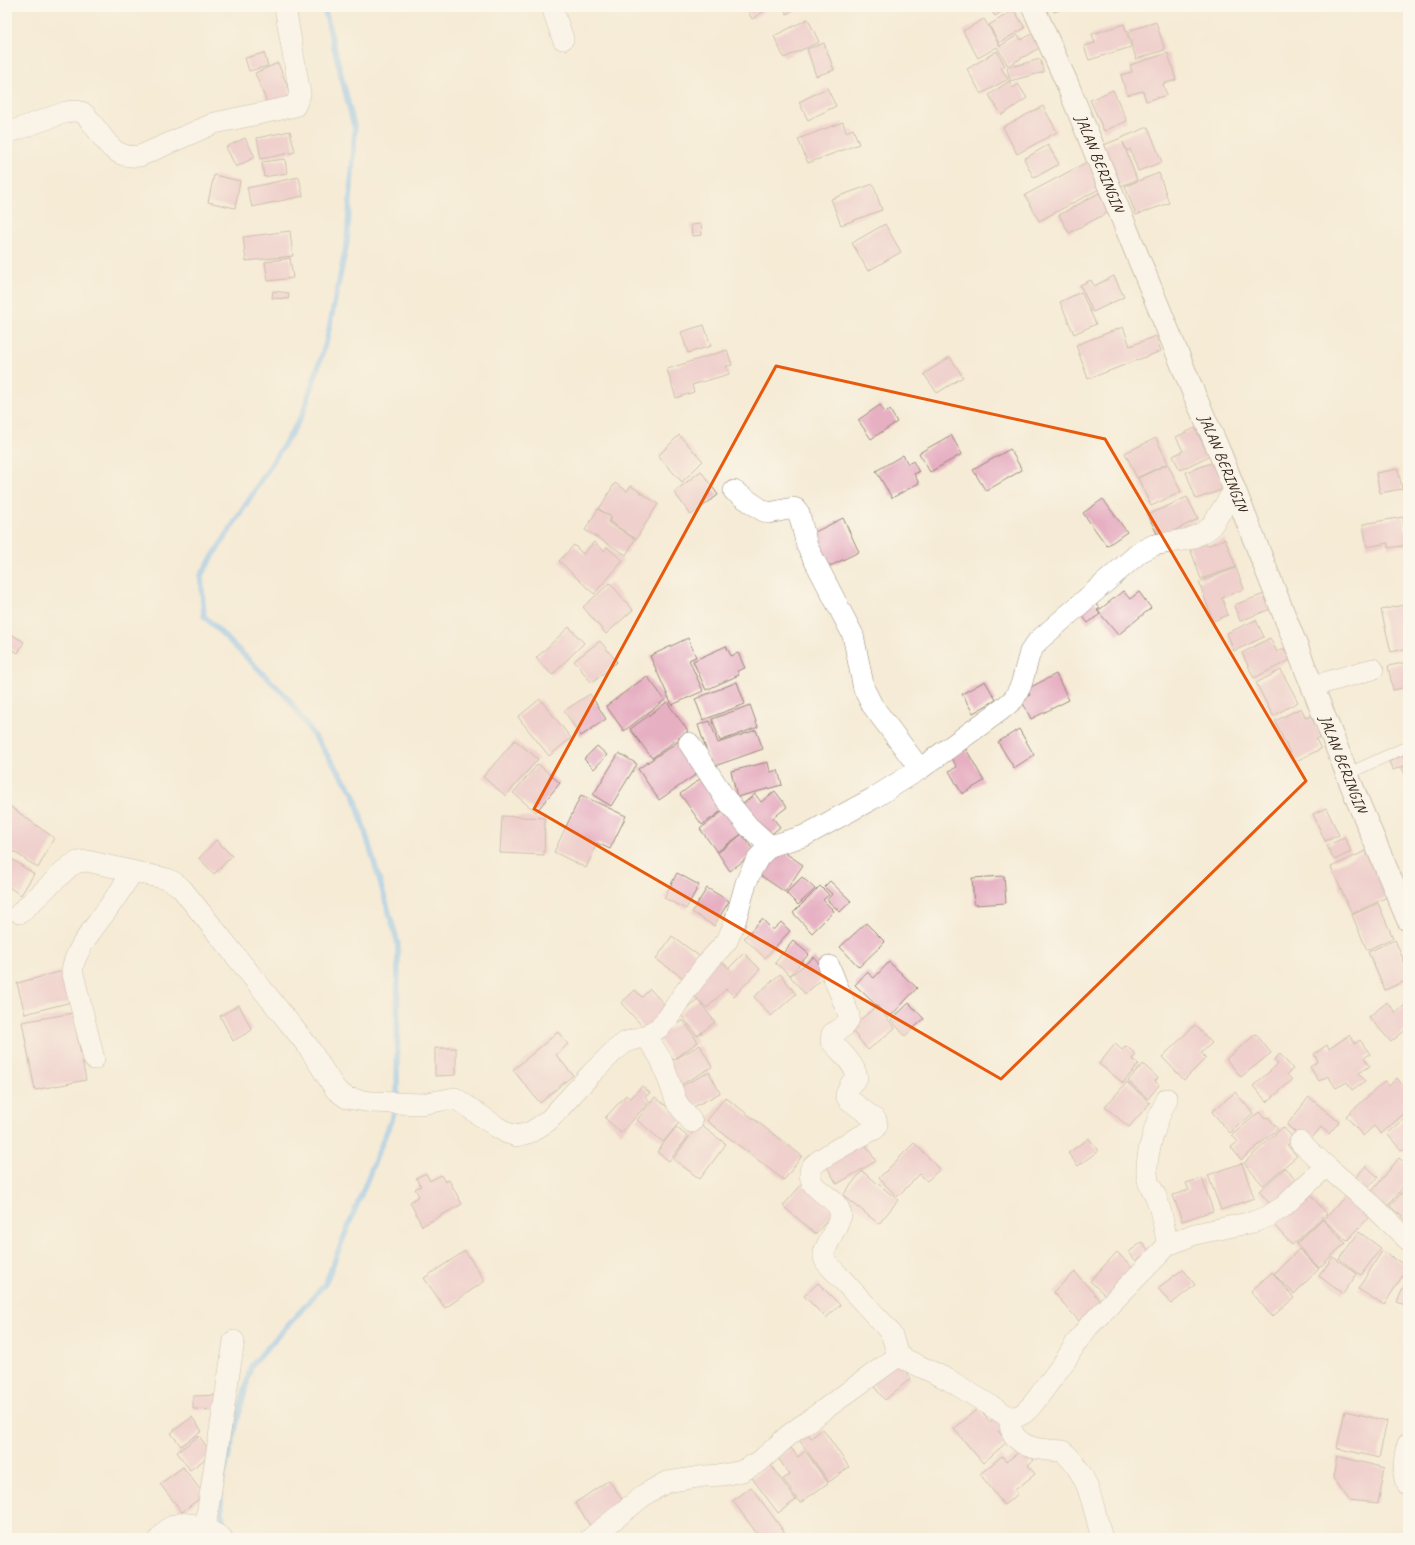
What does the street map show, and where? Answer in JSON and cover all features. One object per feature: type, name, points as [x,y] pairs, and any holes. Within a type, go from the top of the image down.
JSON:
[{"type":"street","points":[[7,132],[66,112],[75,110],[80,111],[89,119],[112,148],[121,155],[130,157],[140,156],[215,123],[295,106],[300,94],[286,7]]},
{"type":"street","points":[[552,7],[563,39]]},
{"type":"street","name":"JALAN BERINGIN","points":[[1034,7],[1066,81],[1194,394],[1220,453],[1234,492],[1248,522],[1347,774],[1408,920]]},
{"type":"street","points":[[734,491],[769,513],[793,508],[799,513],[807,546],[854,635],[860,674],[872,705],[920,769]]},
{"type":"street","points":[[20,913],[70,866],[78,862],[86,861],[167,879],[176,883],[182,889],[307,1045],[336,1090],[346,1098],[371,1102],[421,1104],[455,1098],[507,1133],[517,1136],[531,1132],[548,1121],[614,1051],[626,1042],[646,1036],[660,1027],[668,1018],[695,979],[727,941],[735,922],[746,883],[752,868],[758,857],[770,846],[804,836],[872,799],[920,769],[1001,710],[1014,698],[1021,685],[1030,652],[1038,641],[1140,552],[1154,545],[1189,539],[1202,534],[1210,528],[1234,492]]},
{"type":"street","points":[[1313,686],[1372,670]]},
{"type":"street","points":[[689,743],[725,798],[748,826],[770,846]]},
{"type":"street","points":[[94,1059],[72,970],[74,959],[80,947],[114,901],[132,872]]},
{"type":"street","points":[[829,966],[849,1015],[848,1023],[832,1034],[831,1041],[857,1074],[850,1084],[846,1095],[848,1099],[876,1120],[877,1125],[875,1129],[822,1159],[812,1167],[810,1173],[812,1182],[837,1204],[841,1210],[841,1216],[824,1252],[824,1257],[826,1262],[887,1328],[892,1336],[898,1356],[949,1380],[1009,1417],[1019,1416],[1028,1410],[1065,1361],[1088,1327],[1168,1245],[1196,1234],[1252,1222],[1267,1217],[1283,1207],[1326,1166]]},
{"type":"street","points":[[646,1036],[661,1059],[677,1103],[692,1122]]},
{"type":"street","points":[[1167,1099],[1160,1112],[1150,1148],[1147,1168],[1148,1181],[1156,1196],[1168,1245]]},
{"type":"street","points":[[1300,1142],[1372,1205],[1408,1240]]},
{"type":"street","points":[[160,1538],[171,1527],[187,1524],[213,1533],[234,1341]]},
{"type":"street","points":[[590,1538],[647,1493],[667,1482],[705,1476],[724,1475],[742,1471],[759,1462],[789,1435],[898,1356]]},
{"type":"street","points":[[1009,1417],[1011,1430],[1020,1441],[1040,1450],[1063,1451],[1076,1464],[1085,1479],[1102,1538]]},
{"type":"street","points":[[1408,1444],[1405,1452],[1404,1465],[1408,1485]]},
{"type":"lane","points":[[1347,774],[1402,749]]},
{"type":"highlighted area","points":[[776,366],[1105,439],[1306,781],[1001,1079],[534,809]]},
{"type":"building","points":[[746,7],[771,7],[752,19]]},
{"type":"building","points":[[783,7],[798,7],[787,14]]},
{"type":"building","points":[[989,7],[1010,7],[995,16]]},
{"type":"building","points":[[1053,7],[1069,7],[1054,12]]},
{"type":"building","points":[[1014,10],[1025,28],[999,43],[989,25]]},
{"type":"building","points":[[808,19],[819,42],[784,58],[774,36]]},
{"type":"building","points":[[984,19],[1000,46],[1018,35],[1021,40],[1034,33],[1041,47],[1008,66],[997,47],[978,58],[963,31]]},
{"type":"building","points":[[1156,22],[1165,50],[1136,59],[1128,31]]},
{"type":"building","points":[[1124,24],[1131,47],[1089,60],[1084,46],[1095,43],[1092,34]]},
{"type":"building","points":[[824,43],[834,70],[816,76],[807,49]]},
{"type":"building","points":[[997,51],[1005,66],[1001,68],[1008,79],[981,94],[967,69]]},
{"type":"building","points":[[264,53],[268,66],[249,71],[245,58]]},
{"type":"building","points":[[1168,53],[1176,80],[1163,84],[1167,95],[1146,101],[1143,91],[1127,95],[1121,75],[1132,72],[1130,65]]},
{"type":"building","points":[[1040,59],[1044,72],[1010,81],[1007,68]]},
{"type":"building","points":[[278,63],[291,95],[268,105],[255,73]]},
{"type":"building","points":[[1009,81],[1013,88],[1018,84],[1027,98],[1002,115],[989,95]]},
{"type":"building","points":[[827,88],[836,106],[808,120],[799,102]]},
{"type":"building","points":[[1113,90],[1127,121],[1104,131],[1090,100]]},
{"type":"building","points":[[1043,106],[1057,132],[1017,154],[1003,127]]},
{"type":"building","points":[[843,122],[846,132],[853,129],[859,144],[808,163],[798,139]]},
{"type":"building","points":[[1148,127],[1162,162],[1138,171],[1130,149],[1127,151],[1123,142],[1137,180],[1115,188],[1099,147]]},
{"type":"building","points":[[290,131],[295,152],[261,159],[257,138]]},
{"type":"building","points":[[245,138],[255,157],[236,167],[226,147]]},
{"type":"building","points":[[1048,145],[1059,164],[1034,178],[1024,159]]},
{"type":"building","points":[[285,159],[287,173],[264,177],[262,162]]},
{"type":"building","points":[[1087,162],[1101,188],[1039,221],[1025,195]]},
{"type":"building","points":[[1159,173],[1169,203],[1136,215],[1125,186]]},
{"type":"building","points":[[214,175],[240,181],[235,208],[208,202]]},
{"type":"building","points":[[299,177],[303,196],[252,207],[247,188]]},
{"type":"building","points":[[873,184],[882,210],[841,225],[831,199]]},
{"type":"building","points":[[1099,193],[1109,212],[1069,233],[1059,215]]},
{"type":"building","points":[[701,224],[702,235],[692,236],[691,225]]},
{"type":"building","points":[[885,224],[901,252],[868,271],[852,243]]},
{"type":"building","points":[[290,231],[293,256],[246,261],[243,237]]},
{"type":"building","points":[[290,258],[293,278],[268,281],[265,262]]},
{"type":"building","points":[[1114,276],[1124,297],[1093,312],[1080,285],[1091,280],[1094,286]]},
{"type":"building","points":[[273,291],[289,293],[288,299],[272,298]]},
{"type":"building","points":[[1081,292],[1096,324],[1074,334],[1060,302]]},
{"type":"building","points":[[704,325],[711,346],[688,353],[681,332]]},
{"type":"building","points":[[1123,327],[1130,346],[1156,336],[1161,351],[1088,379],[1076,345]]},
{"type":"building","points":[[727,350],[732,365],[726,366],[729,374],[692,385],[694,392],[676,398],[667,369]]},
{"type":"building","points":[[950,357],[963,377],[937,393],[924,374]]},
{"type":"building","points":[[880,405],[885,413],[890,410],[897,422],[871,439],[858,420]]},
{"type":"building","points":[[1195,428],[1209,456],[1180,470],[1173,456],[1183,451],[1176,437]]},
{"type":"building","points":[[679,435],[703,461],[682,482],[658,456]]},
{"type":"building","points":[[951,435],[962,454],[930,472],[919,453]]},
{"type":"building","points":[[1156,438],[1168,463],[1137,478],[1125,453]]},
{"type":"building","points":[[1010,449],[1022,470],[986,491],[973,470]]},
{"type":"building","points":[[903,455],[908,464],[913,461],[919,472],[914,474],[919,483],[892,498],[876,471]]},
{"type":"building","points":[[1214,462],[1224,489],[1196,499],[1186,472]]},
{"type":"building","points":[[1168,464],[1181,492],[1151,506],[1138,478]]},
{"type":"building","points":[[1398,469],[1402,489],[1380,493],[1376,473]]},
{"type":"building","points":[[701,471],[718,495],[691,515],[674,492]]},
{"type":"building","points":[[615,483],[627,491],[631,486],[658,504],[636,539],[609,521],[612,517],[599,509]]},
{"type":"building","points":[[1187,497],[1198,519],[1159,538],[1148,515]]},
{"type":"building","points":[[1103,499],[1127,532],[1107,546],[1083,513]]},
{"type":"building","points":[[598,509],[611,517],[608,522],[635,539],[626,555],[585,530]]},
{"type":"building","points":[[1403,517],[1408,545],[1388,548],[1388,543],[1367,547],[1363,524]]},
{"type":"building","points":[[843,518],[859,552],[828,567],[811,534]]},
{"type":"building","points":[[1225,539],[1236,567],[1201,579],[1189,545],[1204,540],[1206,546]]},
{"type":"building","points":[[594,542],[604,551],[607,547],[623,561],[594,594],[559,561],[574,545],[583,554]]},
{"type":"building","points":[[1236,568],[1244,589],[1222,598],[1228,615],[1213,621],[1199,582]]},
{"type":"building","points":[[610,583],[633,610],[606,634],[583,607]]},
{"type":"building","points":[[1123,591],[1130,599],[1139,592],[1151,608],[1118,635],[1098,611]]},
{"type":"building","points":[[1267,593],[1273,608],[1240,621],[1234,605]]},
{"type":"building","points":[[1092,599],[1100,608],[1097,610],[1100,614],[1088,623],[1078,610]]},
{"type":"building","points":[[1408,604],[1408,648],[1391,652],[1381,610]]},
{"type":"building","points":[[1256,620],[1264,637],[1234,651],[1227,633]]},
{"type":"building","points":[[569,627],[584,643],[552,675],[536,658]]},
{"type":"building","points":[[11,634],[24,642],[18,653],[7,647],[7,642]]},
{"type":"building","points":[[688,638],[696,657],[689,660],[703,691],[672,705],[650,656]]},
{"type":"building","points":[[1270,638],[1277,652],[1284,649],[1290,660],[1254,678],[1242,653]]},
{"type":"building","points":[[600,641],[617,662],[592,683],[574,661]]},
{"type":"building","points":[[726,646],[731,656],[738,653],[745,668],[737,671],[739,675],[706,690],[693,661]]},
{"type":"building","points":[[1408,662],[1408,687],[1393,690],[1388,666]]},
{"type":"building","points":[[1281,670],[1298,702],[1273,716],[1256,683]]},
{"type":"building","points":[[1056,674],[1069,700],[1031,719],[1021,699],[1030,695],[1027,689]]},
{"type":"building","points":[[647,676],[665,700],[624,731],[606,706]]},
{"type":"building","points":[[985,681],[996,700],[973,713],[962,694]]},
{"type":"building","points":[[737,682],[745,704],[703,720],[695,699]]},
{"type":"building","points":[[590,694],[606,719],[581,736],[564,711]]},
{"type":"building","points":[[540,699],[571,738],[549,756],[518,717]]},
{"type":"building","points":[[667,702],[688,731],[652,758],[630,729]]},
{"type":"building","points":[[750,705],[758,727],[720,741],[712,719]]},
{"type":"building","points":[[1301,708],[1306,718],[1311,716],[1321,737],[1316,739],[1321,749],[1294,762],[1275,721]]},
{"type":"building","points":[[710,721],[718,743],[756,730],[763,749],[712,767],[698,725]]},
{"type":"building","points":[[1019,729],[1034,755],[1014,768],[998,742]]},
{"type":"building","points":[[683,738],[704,769],[659,800],[638,769]]},
{"type":"building","points":[[515,740],[538,759],[506,796],[483,777]]},
{"type":"building","points":[[597,746],[607,755],[594,769],[584,759]]},
{"type":"building","points":[[966,749],[984,781],[962,794],[949,771],[957,767],[951,758]]},
{"type":"building","points":[[619,753],[637,764],[611,806],[593,795]]},
{"type":"building","points":[[1408,753],[1408,764],[1393,770],[1389,762]]},
{"type":"building","points":[[768,762],[770,772],[778,770],[782,785],[737,797],[731,771]]},
{"type":"building","points":[[538,764],[560,783],[536,812],[513,793]]},
{"type":"building","points":[[1408,765],[1408,781],[1402,768]]},
{"type":"building","points":[[704,776],[723,810],[702,825],[680,794]]},
{"type":"building","points":[[775,791],[787,807],[773,818],[780,827],[768,837],[743,804],[755,794],[761,802]]},
{"type":"building","points":[[581,795],[626,816],[610,849],[597,843],[586,868],[554,852]]},
{"type":"building","points":[[7,804],[54,838],[38,868],[7,847]]},
{"type":"building","points":[[729,806],[747,830],[717,852],[700,829]]},
{"type":"building","points":[[1326,808],[1339,835],[1325,841],[1313,814]]},
{"type":"building","points":[[502,816],[545,818],[544,855],[500,853]]},
{"type":"building","points":[[742,834],[755,852],[730,871],[718,853]]},
{"type":"building","points":[[1345,837],[1351,852],[1334,860],[1327,846]]},
{"type":"building","points":[[216,840],[232,856],[214,874],[199,858]]},
{"type":"building","points":[[775,846],[803,865],[785,892],[757,873]]},
{"type":"building","points":[[1366,851],[1387,897],[1352,914],[1331,867]]},
{"type":"building","points":[[7,856],[34,874],[21,895],[7,886]]},
{"type":"building","points":[[677,873],[699,885],[686,909],[664,898]]},
{"type":"building","points":[[1004,876],[1006,903],[974,905],[972,878]]},
{"type":"building","points":[[802,877],[815,889],[798,905],[786,893]]},
{"type":"building","points":[[830,881],[851,901],[840,912],[827,900],[832,894],[824,887]]},
{"type":"building","points":[[820,886],[829,895],[823,900],[834,911],[812,933],[793,913]]},
{"type":"building","points":[[707,888],[729,901],[714,926],[692,912]]},
{"type":"building","points":[[1378,903],[1393,938],[1367,950],[1352,915]]},
{"type":"building","points":[[762,919],[773,930],[781,922],[790,931],[765,958],[744,938]]},
{"type":"building","points":[[866,923],[885,942],[859,967],[840,947]]},
{"type":"building","points":[[672,936],[702,958],[686,980],[656,959]]},
{"type":"building","points":[[1395,940],[1408,971],[1408,980],[1385,990],[1368,952]]},
{"type":"building","points":[[793,941],[809,954],[790,975],[775,963]]},
{"type":"building","points":[[744,953],[760,969],[734,996],[726,989],[707,1008],[698,1000],[715,1022],[697,1036],[680,1013],[698,999],[689,991],[719,959],[729,968]]},
{"type":"building","points":[[814,957],[828,974],[805,994],[790,976]]},
{"type":"building","points":[[889,962],[917,988],[889,1018],[855,985],[867,972],[874,978]]},
{"type":"building","points":[[63,971],[71,1002],[25,1014],[17,983]]},
{"type":"building","points":[[780,974],[796,994],[771,1016],[754,997]]},
{"type":"building","points":[[650,989],[667,1007],[645,1029],[621,1003],[635,990],[642,997]]},
{"type":"building","points":[[1387,1002],[1396,1013],[1408,1002],[1408,1028],[1391,1042],[1369,1017]]},
{"type":"building","points":[[909,1003],[924,1019],[905,1036],[891,1020]]},
{"type":"building","points":[[239,1005],[252,1030],[233,1041],[220,1016]]},
{"type":"building","points":[[877,1006],[895,1028],[868,1050],[850,1028]]},
{"type":"building","points":[[73,1013],[86,1080],[35,1090],[22,1022]]},
{"type":"building","points":[[683,1020],[698,1042],[673,1060],[658,1037]]},
{"type":"building","points":[[1195,1025],[1212,1043],[1201,1053],[1206,1058],[1184,1080],[1162,1057]]},
{"type":"building","points":[[558,1032],[568,1044],[556,1055],[573,1075],[540,1103],[513,1070]]},
{"type":"building","points":[[1256,1034],[1271,1053],[1241,1077],[1226,1059]]},
{"type":"building","points":[[1349,1035],[1355,1044],[1360,1040],[1370,1054],[1364,1058],[1370,1066],[1359,1073],[1365,1081],[1352,1090],[1347,1082],[1336,1088],[1328,1076],[1319,1081],[1310,1067],[1318,1061],[1314,1054],[1327,1045],[1329,1049]]},
{"type":"building","points":[[1115,1044],[1122,1050],[1126,1046],[1136,1054],[1132,1059],[1139,1064],[1123,1083],[1099,1064]]},
{"type":"building","points":[[700,1045],[712,1067],[680,1085],[668,1063]]},
{"type":"building","points":[[435,1048],[456,1048],[456,1075],[435,1076]]},
{"type":"building","points":[[1280,1054],[1293,1069],[1287,1074],[1292,1080],[1267,1102],[1253,1086],[1278,1064],[1274,1060]]},
{"type":"building","points":[[1143,1064],[1158,1078],[1155,1081],[1159,1085],[1148,1099],[1128,1081]]},
{"type":"building","points":[[709,1072],[720,1093],[688,1110],[676,1089]]},
{"type":"building","points":[[1397,1078],[1405,1088],[1408,1086],[1408,1110],[1381,1134],[1374,1126],[1363,1136],[1346,1116],[1385,1081],[1389,1086]]},
{"type":"building","points":[[1127,1082],[1150,1103],[1129,1127],[1105,1107]]},
{"type":"building","points":[[642,1086],[650,1093],[645,1097],[650,1101],[621,1133],[605,1118],[626,1095],[630,1099]]},
{"type":"building","points":[[1235,1092],[1253,1113],[1230,1133],[1212,1112]]},
{"type":"building","points":[[655,1097],[682,1119],[663,1142],[637,1120]]},
{"type":"building","points":[[725,1097],[802,1156],[784,1180],[707,1121]]},
{"type":"building","points":[[1309,1097],[1339,1122],[1329,1134],[1321,1127],[1308,1143],[1287,1125]]},
{"type":"building","points":[[1259,1112],[1265,1119],[1268,1117],[1278,1129],[1241,1160],[1231,1147],[1238,1142],[1232,1135]]},
{"type":"building","points":[[1408,1116],[1408,1146],[1402,1151],[1387,1134]]},
{"type":"building","points":[[699,1124],[726,1144],[700,1179],[673,1159]]},
{"type":"building","points":[[676,1127],[688,1137],[669,1161],[657,1152]]},
{"type":"building","points":[[1283,1127],[1294,1139],[1287,1145],[1297,1156],[1263,1185],[1244,1163]]},
{"type":"building","points":[[1089,1138],[1098,1151],[1078,1166],[1068,1153]]},
{"type":"building","points":[[862,1139],[876,1161],[837,1184],[824,1162]]},
{"type":"building","points":[[914,1143],[940,1169],[927,1181],[920,1174],[897,1197],[879,1178]]},
{"type":"building","points":[[1399,1158],[1408,1166],[1408,1181],[1386,1208],[1369,1195]]},
{"type":"building","points":[[1242,1163],[1254,1198],[1221,1210],[1208,1175]]},
{"type":"building","points":[[1366,1166],[1378,1177],[1365,1191],[1353,1180]]},
{"type":"building","points":[[1285,1168],[1301,1186],[1275,1210],[1259,1191]]},
{"type":"building","points":[[862,1171],[898,1200],[879,1224],[843,1195]]},
{"type":"building","points":[[426,1173],[430,1181],[441,1175],[445,1182],[449,1180],[462,1204],[422,1226],[410,1202],[419,1196],[415,1189],[421,1186],[416,1178]]},
{"type":"building","points":[[1202,1178],[1213,1211],[1182,1221],[1173,1195],[1189,1190],[1186,1183]]},
{"type":"building","points":[[802,1184],[834,1211],[816,1234],[783,1206]]},
{"type":"building","points":[[1408,1185],[1408,1222],[1390,1206]]},
{"type":"building","points":[[1309,1193],[1327,1214],[1292,1245],[1274,1225]]},
{"type":"building","points":[[1348,1193],[1371,1215],[1347,1241],[1324,1220]]},
{"type":"building","points":[[1322,1219],[1345,1243],[1319,1268],[1296,1244]]},
{"type":"building","points":[[1359,1232],[1381,1248],[1361,1275],[1339,1259]]},
{"type":"building","points":[[1142,1242],[1149,1251],[1136,1261],[1129,1252]]},
{"type":"building","points":[[1299,1249],[1319,1269],[1294,1294],[1274,1274]]},
{"type":"building","points":[[465,1251],[485,1281],[445,1308],[424,1278]]},
{"type":"building","points":[[1382,1251],[1408,1267],[1384,1305],[1358,1289]]},
{"type":"building","points":[[1117,1252],[1135,1270],[1108,1298],[1090,1281]]},
{"type":"building","points":[[1333,1257],[1357,1274],[1343,1294],[1319,1276]]},
{"type":"building","points":[[1183,1269],[1195,1285],[1171,1304],[1158,1288]]},
{"type":"building","points":[[1075,1272],[1103,1304],[1081,1323],[1053,1292]]},
{"type":"building","points":[[1272,1272],[1294,1298],[1272,1317],[1251,1291]]},
{"type":"building","points":[[1408,1277],[1408,1306],[1397,1302]]},
{"type":"building","points":[[818,1283],[840,1305],[826,1318],[804,1296]]},
{"type":"building","points":[[1408,1343],[1408,1351],[1404,1348]]},
{"type":"building","points":[[898,1362],[911,1378],[885,1400],[871,1383]]},
{"type":"building","points":[[221,1395],[220,1410],[193,1409],[193,1396]]},
{"type":"building","points":[[978,1408],[990,1422],[996,1416],[1004,1426],[998,1431],[1007,1442],[983,1463],[954,1429]]},
{"type":"building","points":[[1345,1411],[1387,1421],[1379,1458],[1337,1448]]},
{"type":"building","points":[[192,1417],[202,1431],[181,1446],[171,1433]]},
{"type":"building","points":[[823,1429],[849,1467],[829,1482],[797,1437],[806,1431],[811,1438]]},
{"type":"building","points":[[199,1436],[212,1454],[190,1470],[177,1452]]},
{"type":"building","points":[[791,1448],[798,1457],[805,1451],[828,1483],[800,1503],[783,1479],[790,1475],[778,1458]]},
{"type":"building","points":[[1024,1448],[1034,1460],[1028,1465],[1035,1474],[1015,1490],[1018,1494],[1004,1505],[980,1474],[1002,1456],[1006,1462]]},
{"type":"building","points":[[1337,1456],[1385,1468],[1378,1503],[1349,1500],[1333,1477]]},
{"type":"building","points":[[770,1464],[796,1500],[778,1513],[752,1478]]},
{"type":"building","points":[[183,1467],[204,1495],[182,1512],[160,1484]]},
{"type":"building","points":[[609,1480],[625,1504],[591,1527],[575,1503]]},
{"type":"building","points":[[751,1487],[788,1537],[787,1538],[760,1538],[733,1501]]},
{"type":"waterway","points":[[224,1534],[220,1490],[251,1366],[325,1284],[397,1106],[398,943],[354,794],[288,698],[204,616],[201,575],[302,416],[327,339],[347,242],[355,130],[324,7]]}]
